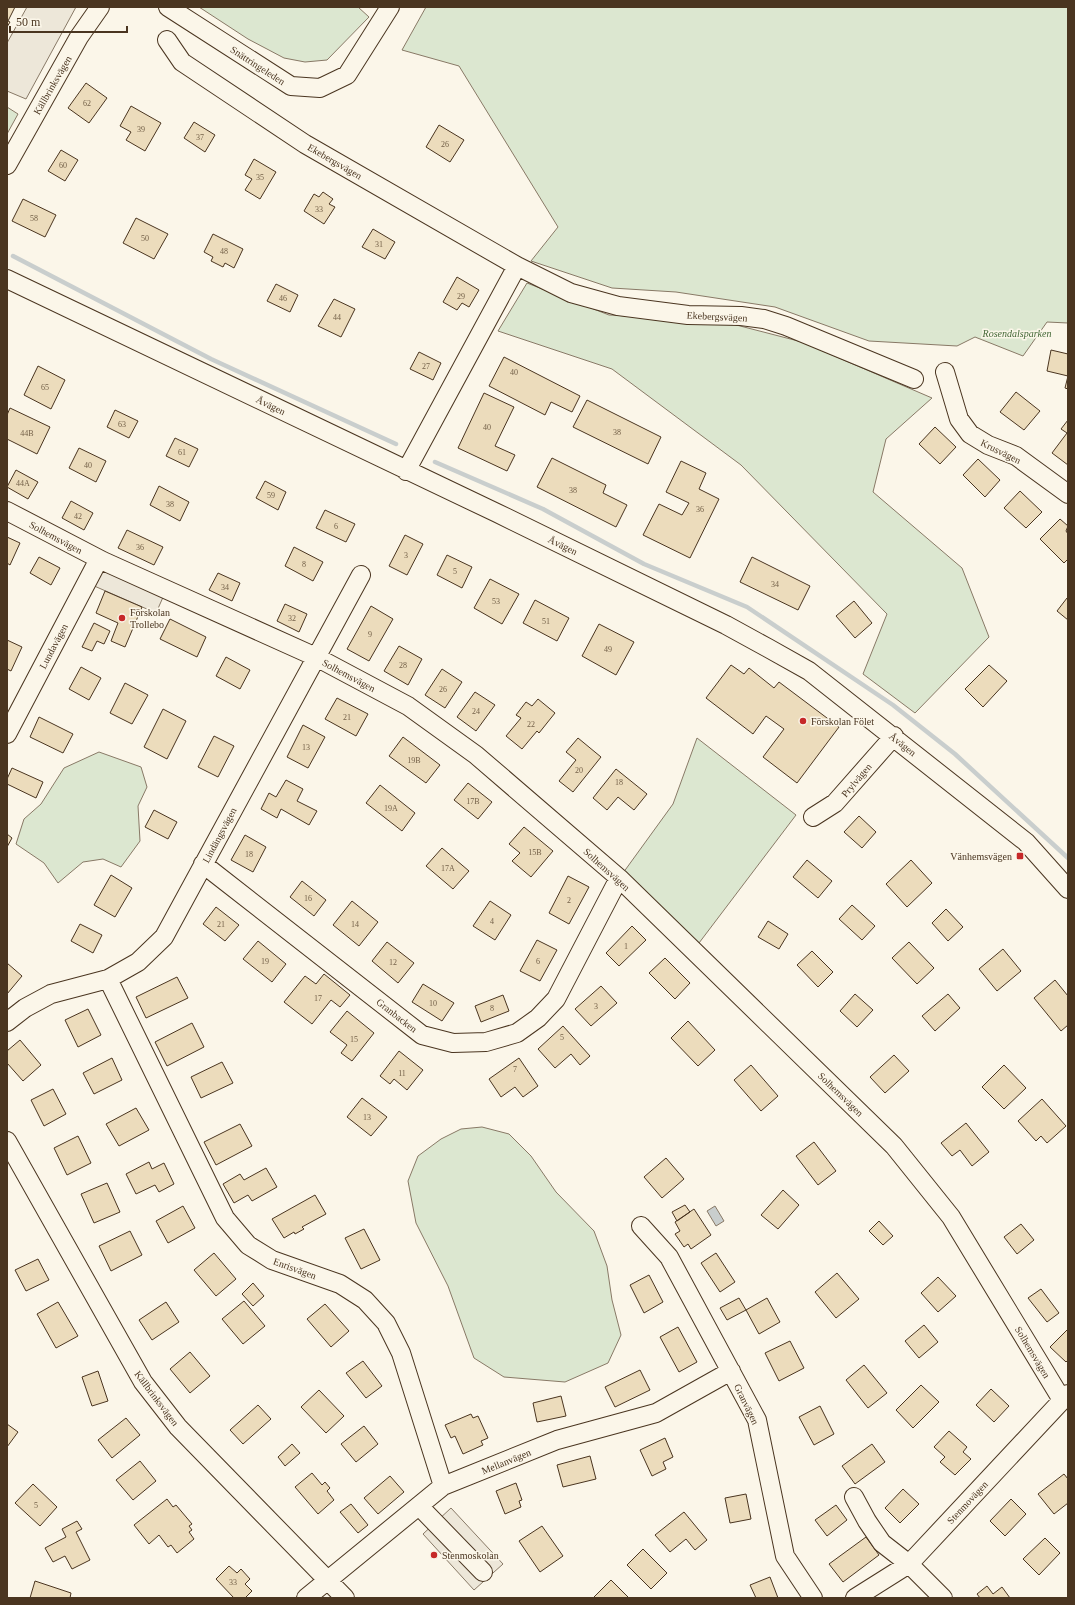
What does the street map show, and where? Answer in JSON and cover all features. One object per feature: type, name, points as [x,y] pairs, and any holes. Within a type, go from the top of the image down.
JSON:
[{"type":"street","name":"Källbrinksvägen","points":[[7,165],[79,37],[100,7]]},
{"type":"street","name":"Snättringeleden","points":[[168,7],[291,86],[320,88],[347,75],[390,7]]},
{"type":"street","name":"Ekebergsvägen","points":[[167,40],[182,62],[305,144],[516,266],[571,293],[618,306],[688,315],[741,316],[764,319],[914,379]]},
{"type":"street","points":[[406,471],[516,266]]},
{"type":"street","name":"Åvägen","points":[[7,279],[697,611],[809,671],[894,736],[1026,842],[1068,889]]},
{"type":"street","name":"Krusvägen","points":[[945,372],[959,419],[970,434],[988,445],[1016,456],[1068,494]]},
{"type":"street","name":"Solhemsvägen","points":[[7,511],[99,559],[316,657],[408,706],[476,754],[619,878],[894,1146],[951,1217],[1065,1397]]},
{"type":"street","name":"Lundavägen","points":[[7,734],[99,559]]},
{"type":"street","name":"Lindängsvägen","points":[[7,1022],[25,1008],[51,994],[108,979],[138,962],[164,938],[361,575]]},
{"type":"street","name":"Prylvägen","points":[[813,817],[835,804],[894,736]]},
{"type":"street","name":"Granbacken","points":[[203,864],[422,1035],[453,1043],[486,1042],[517,1033],[538,1018],[556,999],[619,878]]},
{"type":"street","name":"Enrisvägen","points":[[108,979],[225,1218],[248,1245],[260,1253],[272,1260],[340,1284],[365,1300],[386,1324],[401,1353],[444,1486]]},
{"type":"street","name":"Källbrinksvägen","points":[[7,1141],[143,1382],[178,1427],[268,1517],[345,1598]]},
{"type":"street","name":"Granvägen","points":[[641,1226],[669,1257],[757,1420],[785,1556],[813,1598]]},
{"type":"street","name":"Mellanvägen","points":[[306,1598],[444,1486],[557,1440],[656,1413],[730,1371]]},
{"type":"street","name":"Stenmovägen","points":[[855,1598],[909,1564],[1065,1397]]},
{"type":"street","points":[[854,1497],[867,1521],[882,1543],[909,1564],[943,1598]]},
{"type":"street","points":[[419,1506],[483,1572]]},
{"type":"green space","points":[[199,7],[358,7],[369,17],[327,60],[305,62],[284,58],[248,39]]},
{"type":"green space","name":"Rosendalsparken","points":[[426,7],[1068,7],[1068,323],[1047,322],[1023,356],[975,337],[957,346],[869,341],[775,307],[676,292],[612,288],[531,261],[558,227],[459,66],[402,50]]},
{"type":"green space","points":[[7,107],[18,114],[7,134]]},
{"type":"green space","points":[[527,283],[609,315],[717,320],[802,342],[932,398],[886,439],[873,492],[962,568],[989,637],[915,713],[863,674],[887,614],[741,465],[612,369],[498,331]]},
{"type":"green space","points":[[697,738],[796,815],[699,943],[623,873],[673,804]]},
{"type":"green space","points":[[99,752],[141,767],[147,787],[138,806],[140,841],[121,867],[103,859],[83,862],[58,883],[44,863],[16,844],[24,819],[41,804],[64,768]]},
{"type":"green space","points":[[482,1127],[509,1134],[531,1156],[556,1192],[594,1231],[607,1266],[612,1300],[621,1335],[608,1363],[565,1382],[504,1377],[474,1358],[448,1286],[416,1223],[408,1181],[418,1156],[441,1139],[461,1129]]},
{"type":"shaded area","points":[[27,7],[76,7],[26,99],[7,91],[7,43]]},
{"type":"shaded area","points":[[101,565],[164,595],[156,613],[92,585]]},
{"type":"shaded area","points":[[715,1206],[724,1221],[716,1226],[707,1211]]},
{"type":"shaded area","points":[[451,1508],[503,1564],[474,1590],[423,1534]]},
{"type":"building","points":[[7,7],[15,7],[8,21],[10,22],[7,27]]},
{"type":"building","points":[[86,83],[107,98],[89,123],[68,108]]},
{"type":"building","points":[[131,106],[161,123],[145,151],[126,140],[131,132],[120,126]]},
{"type":"building","points":[[194,122],[215,135],[205,152],[184,138]]},
{"type":"building","points":[[439,125],[464,140],[450,162],[426,147]]},
{"type":"building","points":[[61,150],[78,160],[65,181],[48,171]]},
{"type":"building","points":[[254,159],[276,172],[260,199],[245,190],[252,179],[245,175]]},
{"type":"building","points":[[323,192],[333,199],[329,204],[335,207],[324,224],[304,211],[314,194],[319,197]]},
{"type":"building","points":[[23,199],[56,215],[45,237],[12,221]]},
{"type":"building","points":[[136,218],[168,234],[154,259],[123,243]]},
{"type":"building","points":[[373,229],[395,242],[385,259],[362,247]]},
{"type":"building","points":[[213,234],[243,249],[234,268],[225,263],[223,267],[211,261],[213,257],[204,252]]},
{"type":"building","points":[[457,277],[479,290],[469,307],[462,303],[457,310],[443,302]]},
{"type":"building","points":[[276,284],[298,295],[290,312],[267,301]]},
{"type":"building","points":[[334,299],[355,309],[341,337],[318,326]]},
{"type":"building","points":[[1051,350],[1068,354],[1068,376],[1047,371]]},
{"type":"building","points":[[419,352],[441,363],[433,380],[410,369]]},
{"type":"building","points":[[504,357],[580,396],[572,412],[551,402],[545,415],[489,386]]},
{"type":"building","points":[[38,366],[65,380],[51,409],[24,395]]},
{"type":"building","points":[[1068,376],[1068,389],[1065,388]]},
{"type":"building","points":[[1016,392],[1040,411],[1024,430],[1000,412]]},
{"type":"building","points":[[484,393],[514,407],[495,446],[515,455],[507,471],[458,448]]},
{"type":"building","points":[[587,400],[661,437],[648,464],[573,427]]},
{"type":"building","points":[[10,408],[50,427],[37,454],[7,439],[7,415]]},
{"type":"building","points":[[115,410],[138,421],[129,438],[107,427]]},
{"type":"building","points":[[1068,420],[1068,465],[1052,453],[1067,433],[1061,429]]},
{"type":"building","points":[[935,427],[956,447],[940,464],[919,444]]},
{"type":"building","points":[[175,438],[198,449],[189,467],[166,456]]},
{"type":"building","points":[[79,448],[106,461],[96,482],[69,468]]},
{"type":"building","points":[[552,458],[606,485],[603,493],[627,505],[616,527],[537,487]]},
{"type":"building","points":[[978,459],[1000,480],[985,497],[963,475]]},
{"type":"building","points":[[681,461],[706,473],[699,489],[719,499],[690,558],[643,535],[659,504],[682,515],[689,503],[666,492]]},
{"type":"building","points":[[16,470],[38,482],[28,499],[7,487]]},
{"type":"building","points":[[265,481],[286,492],[278,510],[256,498]]},
{"type":"building","points":[[159,486],[189,502],[180,521],[150,505]]},
{"type":"building","points":[[1020,491],[1042,512],[1026,528],[1004,508]]},
{"type":"building","points":[[71,501],[93,513],[84,530],[62,518]]},
{"type":"building","points":[[325,510],[355,524],[346,542],[316,528]]},
{"type":"building","points":[[1060,519],[1068,526],[1066,531],[1068,534],[1068,559],[1064,563],[1040,539]]},
{"type":"building","points":[[127,530],[163,547],[154,565],[118,548]]},
{"type":"building","points":[[405,535],[423,544],[407,575],[389,566]]},
{"type":"building","points":[[7,537],[20,543],[10,565],[7,563]]},
{"type":"building","points":[[294,547],[323,562],[313,581],[285,566]]},
{"type":"building","points":[[447,555],[472,567],[462,588],[437,575]]},
{"type":"building","points":[[39,557],[60,568],[51,585],[30,573]]},
{"type":"building","points":[[752,557],[810,586],[798,610],[740,582]]},
{"type":"building","points":[[218,573],[240,583],[232,601],[209,590]]},
{"type":"building","points":[[490,579],[519,594],[502,624],[474,608]]},
{"type":"building","name":"Förskolan Trollebo","points":[[105,591],[142,607],[125,647],[111,641],[118,623],[96,613]]},
{"type":"building","points":[[1067,598],[1068,599],[1068,620],[1057,611]]},
{"type":"building","points":[[535,600],[569,618],[557,641],[523,623]]},
{"type":"building","points":[[854,601],[872,623],[855,638],[836,616]]},
{"type":"building","points":[[285,604],[307,614],[299,632],[277,621]]},
{"type":"building","points":[[371,606],[393,619],[369,661],[347,649]]},
{"type":"building","points":[[170,619],[206,637],[197,657],[160,639]]},
{"type":"building","points":[[94,623],[110,631],[104,644],[97,641],[92,651],[82,647]]},
{"type":"building","points":[[599,624],[634,642],[616,675],[582,656]]},
{"type":"building","points":[[7,640],[22,647],[11,671],[7,669]]},
{"type":"building","points":[[399,646],[422,659],[408,685],[384,671]]},
{"type":"building","points":[[226,657],[250,670],[240,689],[216,676]]},
{"type":"building","name":"Förskolan Fölet","points":[[731,665],[744,674],[749,668],[774,688],[779,682],[839,727],[797,783],[763,757],[784,729],[766,716],[753,734],[706,698]]},
{"type":"building","points":[[989,665],[1007,681],[983,707],[965,689]]},
{"type":"building","points":[[81,667],[101,678],[89,700],[69,689]]},
{"type":"building","points":[[442,669],[462,682],[445,708],[425,695]]},
{"type":"building","points":[[125,683],[148,695],[132,724],[110,713]]},
{"type":"building","points":[[475,692],[495,705],[476,731],[457,717]]},
{"type":"building","points":[[337,698],[368,714],[356,736],[325,719]]},
{"type":"building","points":[[538,699],[555,713],[539,733],[537,731],[522,749],[506,736],[521,718],[516,715],[526,702],[532,706]]},
{"type":"building","points":[[163,709],[186,721],[167,759],[144,747]]},
{"type":"building","points":[[39,717],[73,734],[63,753],[30,737]]},
{"type":"building","points":[[303,725],[325,737],[308,768],[287,757]]},
{"type":"building","points":[[214,736],[234,746],[218,777],[198,767]]},
{"type":"building","points":[[403,737],[440,765],[426,783],[389,756]]},
{"type":"building","points":[[578,738],[601,757],[573,792],[559,781],[576,760],[566,752]]},
{"type":"building","points":[[12,768],[43,782],[36,798],[7,784],[7,779]]},
{"type":"building","points":[[616,769],[647,794],[634,810],[618,797],[607,810],[593,798]]},
{"type":"building","points":[[286,780],[303,789],[297,801],[317,811],[309,825],[281,809],[277,818],[261,809],[269,793],[276,797]]},
{"type":"building","points":[[468,783],[492,802],[478,819],[454,800]]},
{"type":"building","points":[[380,785],[415,813],[402,831],[366,803]]},
{"type":"building","points":[[154,810],[177,822],[168,839],[145,827]]},
{"type":"building","points":[[859,816],[876,832],[862,848],[844,832]]},
{"type":"building","points":[[524,827],[553,851],[531,877],[512,861],[520,853],[509,844]]},
{"type":"building","points":[[7,834],[12,838],[7,847]]},
{"type":"building","points":[[245,835],[266,847],[253,872],[231,860]]},
{"type":"building","points":[[442,848],[469,871],[453,889],[426,866]]},
{"type":"building","points":[[807,860],[832,881],[818,898],[793,877]]},
{"type":"building","points":[[911,860],[932,883],[907,907],[886,884]]},
{"type":"building","points":[[111,875],[132,888],[115,917],[94,905]]},
{"type":"building","points":[[568,876],[589,887],[569,924],[549,913]]},
{"type":"building","points":[[302,881],[326,900],[314,916],[290,897]]},
{"type":"building","points":[[352,901],[378,922],[359,946],[333,925]]},
{"type":"building","points":[[490,901],[511,915],[495,940],[473,926]]},
{"type":"building","points":[[852,905],[875,926],[862,940],[839,919]]},
{"type":"building","points":[[216,907],[239,925],[225,941],[203,924]]},
{"type":"building","points":[[946,909],[963,927],[948,941],[932,923]]},
{"type":"building","points":[[768,921],[788,934],[779,949],[758,937]]},
{"type":"building","points":[[80,924],[102,935],[93,953],[71,941]]},
{"type":"building","points":[[632,926],[646,940],[619,966],[606,953]]},
{"type":"building","points":[[537,940],[557,950],[540,981],[520,971]]},
{"type":"building","points":[[258,941],[286,964],[272,982],[243,959]]},
{"type":"building","points":[[387,942],[414,963],[398,983],[372,961]]},
{"type":"building","points":[[909,942],[934,968],[917,984],[892,958]]},
{"type":"building","points":[[1003,949],[1021,971],[997,991],[979,969]]},
{"type":"building","points":[[812,951],[833,972],[818,987],[797,965]]},
{"type":"building","points":[[665,958],[690,983],[675,999],[649,973]]},
{"type":"building","points":[[7,963],[22,976],[7,994]]},
{"type":"building","points":[[324,974],[350,995],[340,1007],[331,1000],[312,1024],[284,1002],[305,976],[316,984]]},
{"type":"building","points":[[177,977],[188,998],[146,1018],[136,997]]},
{"type":"building","points":[[1055,980],[1068,996],[1068,1025],[1061,1031],[1034,998]]},
{"type":"building","points":[[423,984],[454,1003],[442,1021],[412,1002]]},
{"type":"building","points":[[601,986],[617,1003],[591,1026],[575,1009]]},
{"type":"building","points":[[855,994],[873,1010],[857,1027],[840,1011]]},
{"type":"building","points":[[948,994],[960,1008],[935,1031],[922,1016]]},
{"type":"building","points":[[503,995],[509,1011],[481,1022],[475,1006]]},
{"type":"building","points":[[88,1009],[101,1035],[78,1047],[65,1020]]},
{"type":"building","points":[[347,1011],[374,1033],[352,1061],[341,1053],[347,1045],[330,1032]]},
{"type":"building","points":[[688,1021],[715,1050],[698,1066],[671,1038]]},
{"type":"building","points":[[192,1023],[204,1047],[167,1066],[155,1042]]},
{"type":"building","points":[[563,1026],[590,1056],[580,1065],[571,1054],[555,1068],[538,1049]]},
{"type":"building","points":[[20,1040],[41,1065],[23,1081],[7,1063],[7,1051]]},
{"type":"building","points":[[399,1051],[423,1070],[407,1090],[394,1079],[390,1084],[380,1076]]},
{"type":"building","points":[[894,1055],[909,1071],[885,1093],[870,1077]]},
{"type":"building","points":[[112,1058],[122,1080],[94,1094],[83,1073]]},
{"type":"building","points":[[519,1058],[538,1086],[523,1097],[515,1087],[501,1097],[489,1079]]},
{"type":"building","points":[[222,1062],[233,1083],[201,1098],[191,1077]]},
{"type":"building","points":[[751,1065],[778,1096],[761,1111],[734,1080]]},
{"type":"building","points":[[1004,1065],[1026,1088],[1004,1109],[982,1087]]},
{"type":"building","points":[[53,1089],[66,1114],[44,1126],[31,1100]]},
{"type":"building","points":[[362,1098],[387,1117],[371,1136],[347,1117]]},
{"type":"building","points":[[1042,1099],[1066,1126],[1047,1143],[1041,1136],[1036,1141],[1018,1121]]},
{"type":"building","points":[[136,1108],[149,1130],[119,1146],[106,1124]]},
{"type":"building","points":[[966,1123],[989,1152],[972,1166],[960,1150],[952,1156],[941,1143]]},
{"type":"building","points":[[240,1124],[252,1146],[216,1165],[204,1142]]},
{"type":"building","points":[[78,1136],[91,1163],[67,1175],[54,1148]]},
{"type":"building","points":[[814,1142],[836,1171],[818,1185],[796,1156]]},
{"type":"building","points":[[666,1158],[684,1179],[662,1198],[644,1177]]},
{"type":"building","points":[[149,1162],[152,1169],[164,1163],[174,1184],[159,1192],[155,1185],[136,1194],[126,1174]]},
{"type":"building","points":[[266,1168],[277,1187],[252,1201],[248,1195],[234,1203],[223,1184],[240,1174],[244,1180]]},
{"type":"building","points":[[107,1183],[120,1212],[94,1223],[81,1194]]},
{"type":"building","points":[[783,1190],[799,1205],[778,1229],[761,1215]]},
{"type":"building","points":[[315,1195],[326,1214],[302,1227],[304,1229],[295,1234],[294,1232],[284,1238],[272,1219]]},
{"type":"building","points":[[685,1205],[690,1212],[677,1221],[672,1212]]},
{"type":"building","points":[[183,1206],[195,1228],[168,1243],[156,1221]]},
{"type":"building","points":[[694,1209],[711,1235],[691,1249],[688,1244],[684,1247],[675,1234],[680,1231],[675,1222]]},
{"type":"building","points":[[879,1221],[893,1236],[883,1245],[869,1231]]},
{"type":"building","points":[[1021,1224],[1034,1240],[1017,1254],[1004,1237]]},
{"type":"building","points":[[364,1229],[380,1260],[361,1269],[345,1238]]},
{"type":"building","points":[[130,1231],[142,1255],[111,1271],[99,1246]]},
{"type":"building","points":[[214,1253],[236,1279],[216,1296],[194,1270]]},
{"type":"building","points":[[716,1253],[735,1282],[720,1292],[701,1263]]},
{"type":"building","points":[[38,1259],[49,1280],[26,1291],[15,1270]]},
{"type":"building","points":[[837,1273],[859,1299],[836,1318],[815,1292]]},
{"type":"building","points":[[649,1275],[663,1302],[644,1313],[630,1285]]},
{"type":"building","points":[[938,1277],[956,1296],[938,1312],[921,1293]]},
{"type":"building","points":[[253,1283],[264,1296],[253,1306],[242,1294]]},
{"type":"building","points":[[1041,1289],[1059,1313],[1047,1322],[1028,1298]]},
{"type":"building","points":[[739,1298],[746,1310],[727,1320],[720,1308]]},
{"type":"building","points":[[767,1298],[780,1322],[759,1334],[746,1310]]},
{"type":"building","points":[[244,1301],[265,1326],[243,1344],[222,1319]]},
{"type":"building","points":[[58,1302],[78,1336],[56,1348],[37,1314]]},
{"type":"building","points":[[166,1302],[179,1322],[152,1340],[139,1320]]},
{"type":"building","points":[[325,1304],[349,1331],[331,1347],[307,1319]]},
{"type":"building","points":[[924,1325],[938,1342],[919,1358],[905,1341]]},
{"type":"building","points":[[678,1327],[697,1362],[679,1372],[660,1337]]},
{"type":"building","points":[[1068,1329],[1068,1360],[1066,1362],[1050,1347]]},
{"type":"building","points":[[790,1341],[804,1368],[779,1381],[765,1353]]},
{"type":"building","points":[[190,1352],[210,1376],[190,1393],[170,1369]]},
{"type":"building","points":[[363,1361],[382,1386],[366,1398],[346,1373]]},
{"type":"building","points":[[864,1365],[887,1393],[868,1408],[846,1380]]},
{"type":"building","points":[[640,1370],[650,1390],[615,1407],[605,1387]]},
{"type":"building","points":[[98,1371],[108,1401],[92,1406],[82,1377]]},
{"type":"building","points":[[921,1385],[939,1402],[913,1428],[896,1410]]},
{"type":"building","points":[[991,1389],[1009,1406],[994,1422],[976,1405]]},
{"type":"building","points":[[319,1390],[344,1416],[326,1433],[301,1407]]},
{"type":"building","points":[[561,1396],[566,1416],[537,1422],[533,1403]]},
{"type":"building","points":[[258,1405],[271,1419],[243,1444],[230,1430]]},
{"type":"building","points":[[820,1406],[834,1434],[814,1445],[799,1417]]},
{"type":"building","points":[[471,1414],[473,1418],[478,1416],[488,1438],[481,1441],[483,1445],[463,1454],[455,1436],[451,1438],[445,1425]]},
{"type":"building","points":[[126,1418],[140,1435],[112,1458],[98,1440]]},
{"type":"building","points":[[7,1424],[18,1432],[7,1447]]},
{"type":"building","points":[[364,1426],[378,1444],[356,1462],[341,1444]]},
{"type":"building","points":[[949,1431],[967,1447],[963,1452],[971,1459],[955,1475],[940,1462],[945,1457],[934,1447]]},
{"type":"building","points":[[665,1438],[673,1457],[663,1462],[666,1469],[652,1476],[640,1450]]},
{"type":"building","points":[[292,1444],[300,1453],[285,1466],[278,1457]]},
{"type":"building","points":[[872,1444],[885,1462],[855,1484],[842,1466]]},
{"type":"building","points":[[590,1456],[596,1479],[563,1487],[557,1465]]},
{"type":"building","points":[[140,1461],[156,1481],[133,1500],[116,1480]]},
{"type":"building","points":[[312,1473],[322,1485],[325,1482],[330,1488],[327,1491],[334,1500],[318,1514],[295,1487]]},
{"type":"building","points":[[1064,1474],[1068,1479],[1068,1503],[1054,1514],[1038,1494]]},
{"type":"building","points":[[390,1476],[404,1492],[378,1514],[364,1498]]},
{"type":"building","points":[[516,1483],[522,1500],[519,1501],[521,1507],[505,1514],[496,1491]]},
{"type":"building","points":[[33,1484],[57,1507],[40,1526],[15,1503]]},
{"type":"building","points":[[903,1489],[919,1504],[900,1523],[885,1508]]},
{"type":"building","points":[[746,1494],[751,1519],[730,1523],[725,1498]]},
{"type":"building","points":[[167,1499],[173,1507],[176,1505],[192,1524],[189,1526],[192,1530],[189,1532],[194,1539],[177,1553],[171,1545],[168,1547],[159,1535],[149,1544],[134,1525]]},
{"type":"building","points":[[1011,1499],[1026,1514],[1005,1536],[990,1521]]},
{"type":"building","points":[[351,1504],[368,1525],[358,1533],[340,1512]]},
{"type":"building","points":[[836,1505],[847,1520],[827,1536],[815,1520]]},
{"type":"building","points":[[684,1512],[707,1540],[695,1550],[686,1539],[670,1552],[655,1535]]},
{"type":"building","points":[[77,1521],[82,1529],[76,1532],[90,1560],[72,1569],[65,1556],[53,1562],[45,1548],[66,1537],[62,1529]]},
{"type":"building","points":[[542,1526],[563,1556],[540,1572],[519,1541]]},
{"type":"building","points":[[866,1537],[879,1555],[843,1582],[829,1564]]},
{"type":"building","points":[[1045,1538],[1060,1553],[1039,1575],[1023,1559]]},
{"type":"building","points":[[643,1549],[667,1573],[651,1589],[627,1565]]},
{"type":"building","points":[[229,1566],[237,1573],[241,1569],[250,1579],[245,1584],[252,1591],[245,1598],[234,1598],[216,1579]]},
{"type":"building","points":[[770,1577],[778,1598],[756,1598],[750,1585]]},
{"type":"building","points":[[611,1580],[629,1598],[593,1598]]},
{"type":"building","points":[[35,1581],[71,1593],[70,1598],[30,1598]]},
{"type":"building","points":[[987,1586],[993,1594],[1002,1587],[1010,1598],[980,1598],[977,1594]]},
{"type":"waterway","points":[[13,256],[211,359],[396,444]]},
{"type":"waterway","points":[[435,462],[543,509],[644,564],[747,607],[893,705],[955,754],[1068,858]]},
{"type":"place","name":"Förskolan Trollebo","points":[[122,618]]},
{"type":"place","name":"Förskolan Fölet","points":[[803,721]]},
{"type":"place","name":"Vänhemsvägen","points":[[1020,856]]},
{"type":"place","name":"Stenmoskolan","points":[[434,1555]]}]
